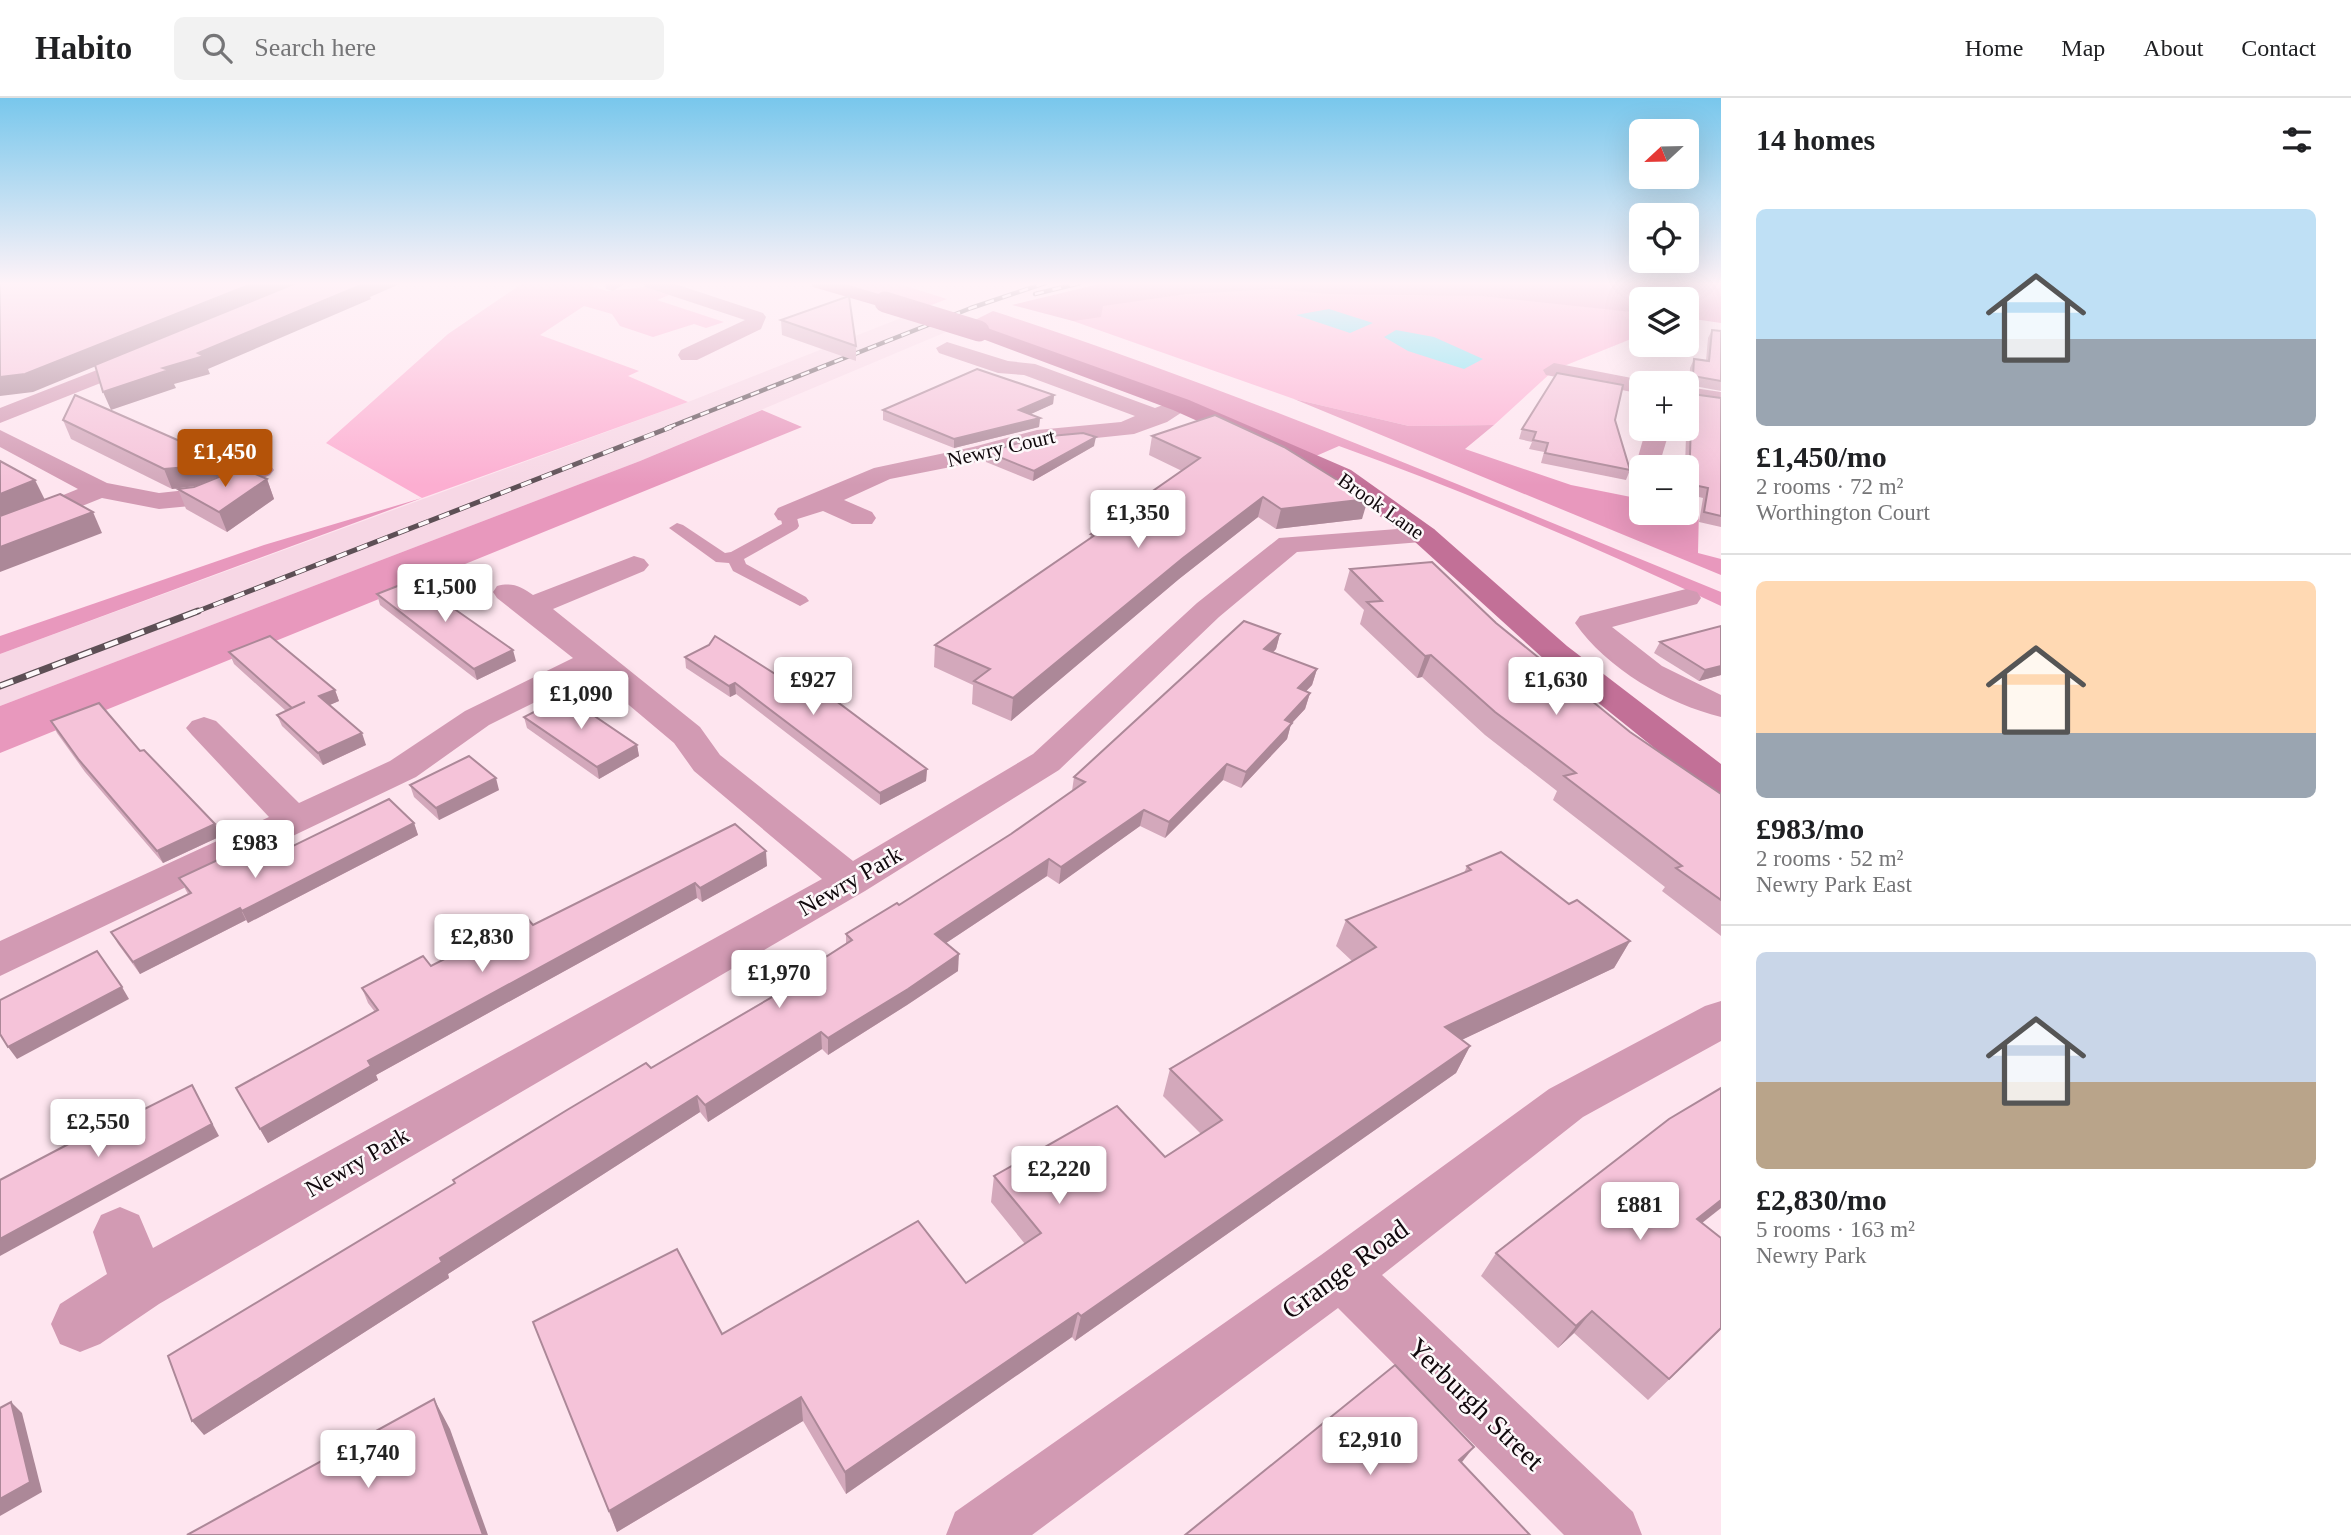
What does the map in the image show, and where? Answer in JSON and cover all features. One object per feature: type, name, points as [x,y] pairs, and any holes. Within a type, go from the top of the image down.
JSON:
[{"type":"street","points":[[0,416],[162,350]]},
{"type":"street","points":[[953,350],[1006,368],[1027,369],[1170,411]]},
{"type":"street","name":"Brook Lane","points":[[1025,350],[1170,411],[1342,476],[1424,535],[1556,653],[1721,783]]},
{"type":"street","points":[[1555,370],[1629,384]]},
{"type":"street","points":[[1699,396],[1721,399]]},
{"type":"street","name":"Newry Court","points":[[788,514],[824,501],[850,485],[883,473],[966,457],[1037,436],[1125,429],[1170,411]]},
{"type":"street","points":[[0,437],[99,490],[159,501],[201,496],[261,470]]},
{"type":"street","points":[[0,531],[99,490]]},
{"type":"street","points":[[824,501],[862,518]]},
{"type":"street","name":"Newry Park","points":[[80,1324],[139,1285],[851,881],[1046,762],[1208,610],[1289,544],[1424,535]]},
{"type":"street","points":[[634,565],[520,599],[687,735],[707,763],[851,881]]},
{"type":"street","points":[[1686,598],[1591,623],[1616,652],[1651,676],[1721,707]]},
{"type":"street","points":[[0,960],[403,769],[477,718],[594,660]]},
{"type":"street","points":[[204,728],[293,819]]},
{"type":"street","name":"Grange Road","points":[[978,1535],[1341,1273],[1566,1103],[1721,1019]]},
{"type":"street","points":[[120,1232],[139,1285]]},
{"type":"street","name":"Yerburgh Street","points":[[1341,1273],[1610,1535]]},
{"type":"lane","points":[[677,528],[722,558],[735,558],[792,526],[788,514]]},
{"type":"lane","points":[[735,558],[739,568],[800,601]]},
{"type":"shaded area","points":[[430,350],[581,350],[639,371],[628,376],[688,402],[422,498],[326,443]]},
{"type":"shaded area","points":[[820,350],[903,350],[640,461],[0,706],[0,654],[688,402]]},
{"type":"shaded area","points":[[1040,350],[1107,350],[1268,409],[1721,592],[1721,606],[1532,522],[1388,464],[1339,446],[1316,456]]},
{"type":"shaded area","points":[[1155,350],[1604,350],[1554,370],[1494,425],[1409,426],[1294,399]]},
{"type":"shaded area","points":[[1294,399],[1409,426],[1494,425],[1465,449],[1571,485],[1629,497],[1629,525],[1699,525],[1698,553],[1721,559],[1721,575]]},
{"type":"shaded area","points":[[762,410],[802,427],[0,753],[0,706],[640,461]]},
{"type":"shaded area","points":[[422,498],[0,654],[0,636],[264,545]]},
{"type":"water","points":[[1463,350],[1483,359],[1464,369],[1408,351]]},
{"type":"building","points":[[0,350],[85,350],[25,374],[0,377]]},
{"type":"building","points":[[132,350],[205,350],[198,353],[204,356],[163,368],[169,370],[103,392],[95,365]]},
{"type":"building","points":[[1710,350],[1721,350],[1721,381],[1699,377],[1699,371],[1693,371],[1694,359],[1709,361]]},
{"type":"building","points":[[977,369],[1054,395],[1019,410],[1040,418],[954,439],[883,410]]},
{"type":"building","points":[[1557,373],[1623,385],[1615,420],[1629,470],[1545,453],[1548,443],[1533,440],[1536,432],[1522,429]]},
{"type":"building","points":[[75,395],[214,456],[188,467],[164,469],[63,420]]},
{"type":"building","points":[[1699,395],[1721,398],[1721,516],[1704,512],[1708,488],[1699,486],[1699,455],[1690,455],[1690,441],[1699,441]]},
{"type":"building","points":[[1215,415],[1284,447],[1368,499],[1281,509],[1263,497],[1183,558],[1013,698],[974,681],[990,669],[935,645],[1095,535],[1091,534],[1200,458],[1152,436]]},
{"type":"building","points":[[1083,433],[1096,437],[1034,471],[987,452],[1040,437]]},
{"type":"building","points":[[0,461],[35,480],[0,494]]},
{"type":"building","points":[[241,468],[267,479],[219,512],[178,489],[194,487]]},
{"type":"building","points":[[60,494],[93,512],[0,547],[0,516]]},
{"type":"building","points":[[1432,562],[1496,623],[1630,732],[1721,794],[1721,900],[1676,868],[1682,866],[1564,776],[1576,773],[1495,712],[1431,655],[1425,656],[1367,602],[1382,601],[1350,569]]},
{"type":"building","points":[[413,580],[513,650],[474,669],[377,594]]},
{"type":"building","points":[[1244,621],[1280,634],[1264,649],[1317,669],[1298,688],[1310,693],[1285,720],[1292,723],[1246,772],[1227,764],[1169,822],[1144,810],[1061,867],[1049,859],[935,934],[959,954],[908,989],[828,1038],[821,1032],[705,1105],[697,1096],[440,1258],[442,1262],[192,1421],[168,1356],[455,1183],[453,1180],[646,1063],[651,1068],[779,993],[776,989],[852,940],[846,934],[897,903],[899,905],[1011,834],[1085,782],[1074,777]]},
{"type":"building","points":[[1721,626],[1721,666],[1705,670],[1660,642]]},
{"type":"building","points":[[270,636],[335,690],[319,696],[362,733],[318,753],[277,715],[305,702],[292,708],[229,652]]},
{"type":"building","points":[[715,636],[799,689],[812,683],[927,769],[880,793],[735,683],[729,686],[685,657],[709,645]]},
{"type":"building","points":[[565,696],[637,745],[597,767],[524,717]]},
{"type":"building","points":[[99,703],[140,751],[144,750],[215,824],[157,851],[79,760],[51,721]]},
{"type":"building","points":[[469,756],[496,778],[436,808],[410,785]]},
{"type":"building","points":[[389,799],[414,823],[242,911],[240,908],[133,962],[111,932],[191,893],[179,878],[239,850],[254,865]]},
{"type":"building","points":[[735,824],[766,851],[700,888],[695,883],[368,1061],[371,1066],[260,1129],[236,1088],[378,1010],[362,988],[423,956],[431,966],[526,917],[533,925]]},
{"type":"building","points":[[1501,852],[1569,904],[1577,900],[1630,941],[1445,1027],[1470,1046],[1081,1316],[1078,1313],[845,1472],[801,1397],[609,1511],[533,1322],[677,1249],[722,1334],[918,1221],[966,1283],[1041,1233],[994,1176],[1117,1106],[1165,1157],[1222,1120],[1170,1069],[1376,947],[1346,920],[1471,870],[1467,866]]},
{"type":"building","points":[[97,951],[122,987],[8,1047],[0,1034],[0,1000]]},
{"type":"building","points":[[192,1085],[212,1124],[0,1239],[0,1180],[78,1139],[79,1142]]},
{"type":"building","points":[[1721,1088],[1721,1200],[1697,1219],[1721,1238],[1721,1328],[1669,1379],[1592,1311],[1576,1326],[1496,1253],[1669,1119]]},
{"type":"building","points":[[1395,1365],[1474,1447],[1459,1460],[1530,1535],[1185,1535]]},
{"type":"building","points":[[434,1399],[483,1535],[187,1535]]},
{"type":"building","points":[[11,1402],[30,1482],[0,1499],[0,1408]]},
{"type":"railway","points":[[667,428],[864,350]]},
{"type":"railway","points":[[193,613],[671,427]]},
{"type":"railway","points":[[0,686],[198,611]]}]
